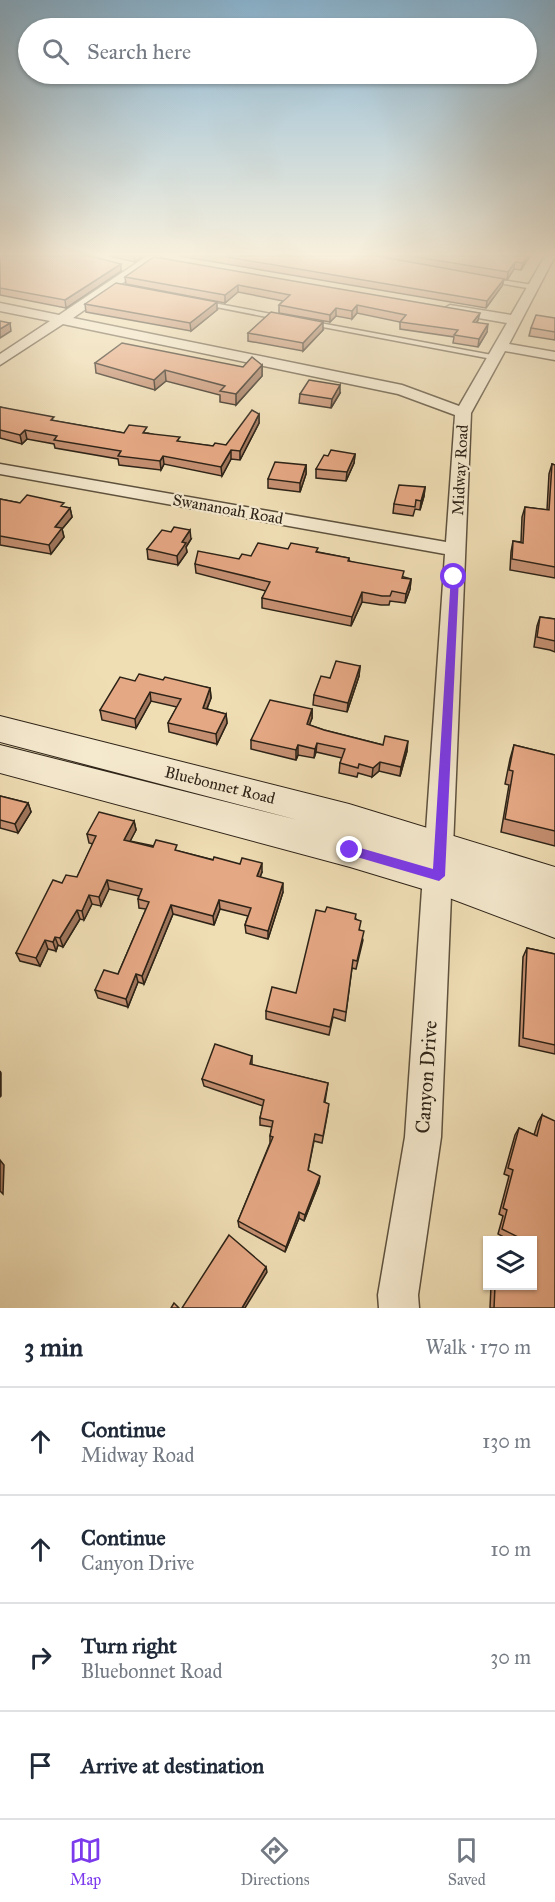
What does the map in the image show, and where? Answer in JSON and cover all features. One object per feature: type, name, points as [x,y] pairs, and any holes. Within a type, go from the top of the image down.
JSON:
[{"type":"main road","name":"Bluebonnet Road","points":[[0,729],[345,817],[439,860]]},
{"type":"main road","name":"Bluebonnet Road","points":[[0,759],[439,860]]},
{"type":"main road","points":[[439,860],[555,885]]},
{"type":"main road","points":[[439,860],[555,919]]},
{"type":"street","name":"Midway Road","points":[[52,317],[402,390],[463,412],[439,860]]},
{"type":"street","points":[[0,361],[65,317]]},
{"type":"street","points":[[497,317],[514,320]]},
{"type":"street","points":[[463,412],[516,317]]},
{"type":"street","points":[[495,352],[555,356]]},
{"type":"street","name":"Swananoah Road","points":[[0,469],[455,550]]},
{"type":"street","name":"Canyon Drive","points":[[397,1304],[423,1137],[439,860]]},
{"type":"lane","points":[[280,317],[285,318]]},
{"type":"lane","points":[[297,321],[495,352]]},
{"type":"building","points":[[157,317],[198,317],[190,323]]},
{"type":"building","points":[[265,317],[297,317],[323,322],[303,343],[248,333]]},
{"type":"building","points":[[404,317],[477,317],[473,322],[488,324],[479,339],[454,335],[458,330],[400,322]]},
{"type":"building","points":[[535,317],[555,318],[555,332],[531,328]]},
{"type":"building","points":[[0,321],[10,323],[0,329]]},
{"type":"building","points":[[122,343],[243,367],[252,357],[262,365],[236,394],[220,391],[225,386],[165,370],[154,380],[95,363]]},
{"type":"building","points":[[309,380],[340,385],[332,399],[300,394]]},
{"type":"building","points":[[0,407],[54,417],[51,420],[124,433],[129,425],[147,427],[143,433],[180,437],[177,441],[213,446],[215,443],[226,445],[252,410],[259,414],[240,451],[231,450],[221,467],[163,456],[160,461],[118,456],[121,451],[54,440],[57,436],[25,430],[20,435],[0,430]]},
{"type":"building","points":[[331,450],[355,454],[347,472],[316,469],[324,455],[328,456]]},
{"type":"building","points":[[275,462],[306,465],[300,483],[268,479]]},
{"type":"building","points":[[552,464],[555,465],[555,567],[512,559],[513,541],[523,543],[525,507],[549,510]]},
{"type":"building","points":[[399,485],[425,487],[421,501],[416,500],[415,507],[394,504]]},
{"type":"building","points":[[27,495],[64,503],[61,506],[70,508],[55,527],[62,528],[49,545],[0,536],[0,499],[20,503]]},
{"type":"building","points":[[174,527],[190,530],[182,542],[186,543],[177,556],[147,549],[162,530],[171,532]]},
{"type":"building","points":[[258,543],[288,549],[291,543],[318,548],[316,552],[349,558],[348,561],[404,571],[402,578],[411,579],[406,594],[392,591],[390,596],[382,596],[362,592],[352,617],[262,598],[270,582],[195,564],[198,551],[239,559],[242,554],[251,556]]},
{"type":"building","points":[[540,617],[555,619],[555,641],[537,637]]},
{"type":"building","points":[[336,661],[360,666],[348,703],[314,695],[321,676],[330,678]]},
{"type":"building","points":[[139,674],[163,680],[165,677],[210,688],[203,708],[226,714],[216,734],[168,723],[181,699],[150,692],[135,719],[100,710],[120,677],[135,681]]},
{"type":"building","points":[[270,700],[312,709],[307,724],[324,730],[383,745],[385,736],[408,741],[401,767],[380,762],[373,768],[359,764],[358,768],[340,763],[345,749],[317,743],[315,749],[298,745],[296,750],[251,740]]},
{"type":"building","points":[[514,745],[555,755],[555,831],[505,819],[513,771],[509,770]]},
{"type":"building","points":[[0,796],[28,803],[15,824],[0,820]]},
{"type":"building","points":[[99,812],[134,821],[124,840],[153,847],[156,840],[177,845],[175,850],[213,860],[214,857],[240,864],[242,858],[262,863],[257,876],[283,883],[268,931],[245,925],[251,908],[219,900],[213,916],[171,905],[142,976],[136,974],[126,999],[95,990],[104,970],[118,974],[149,902],[138,899],[142,889],[107,880],[99,897],[89,895],[82,911],[77,910],[60,938],[55,937],[53,942],[45,940],[36,958],[16,953],[53,880],[62,883],[66,875],[77,877],[96,836],[87,834]]},
{"type":"building","points":[[327,907],[356,914],[355,919],[361,921],[359,930],[364,931],[357,961],[353,960],[346,1012],[334,1009],[330,1027],[266,1011],[272,987],[296,993],[316,910],[325,912]]},
{"type":"building","points":[[527,948],[555,954],[555,1045],[523,1038]]},
{"type":"building","points":[[215,1044],[252,1056],[250,1064],[328,1083],[324,1102],[329,1104],[323,1136],[315,1134],[308,1170],[320,1176],[305,1215],[299,1212],[286,1247],[238,1221],[273,1137],[270,1136],[273,1121],[260,1118],[264,1100],[202,1079]]},
{"type":"building","points":[[542,1115],[555,1121],[555,1308],[494,1308],[495,1290],[537,1290],[537,1236],[516,1236],[502,1229],[507,1210],[503,1208],[513,1170],[508,1168],[519,1128],[537,1136]]},
{"type":"building","points":[[229,1235],[266,1267],[242,1308],[182,1308]]},
{"type":"route","points":[[350,850],[439,876],[454,577]]}]
